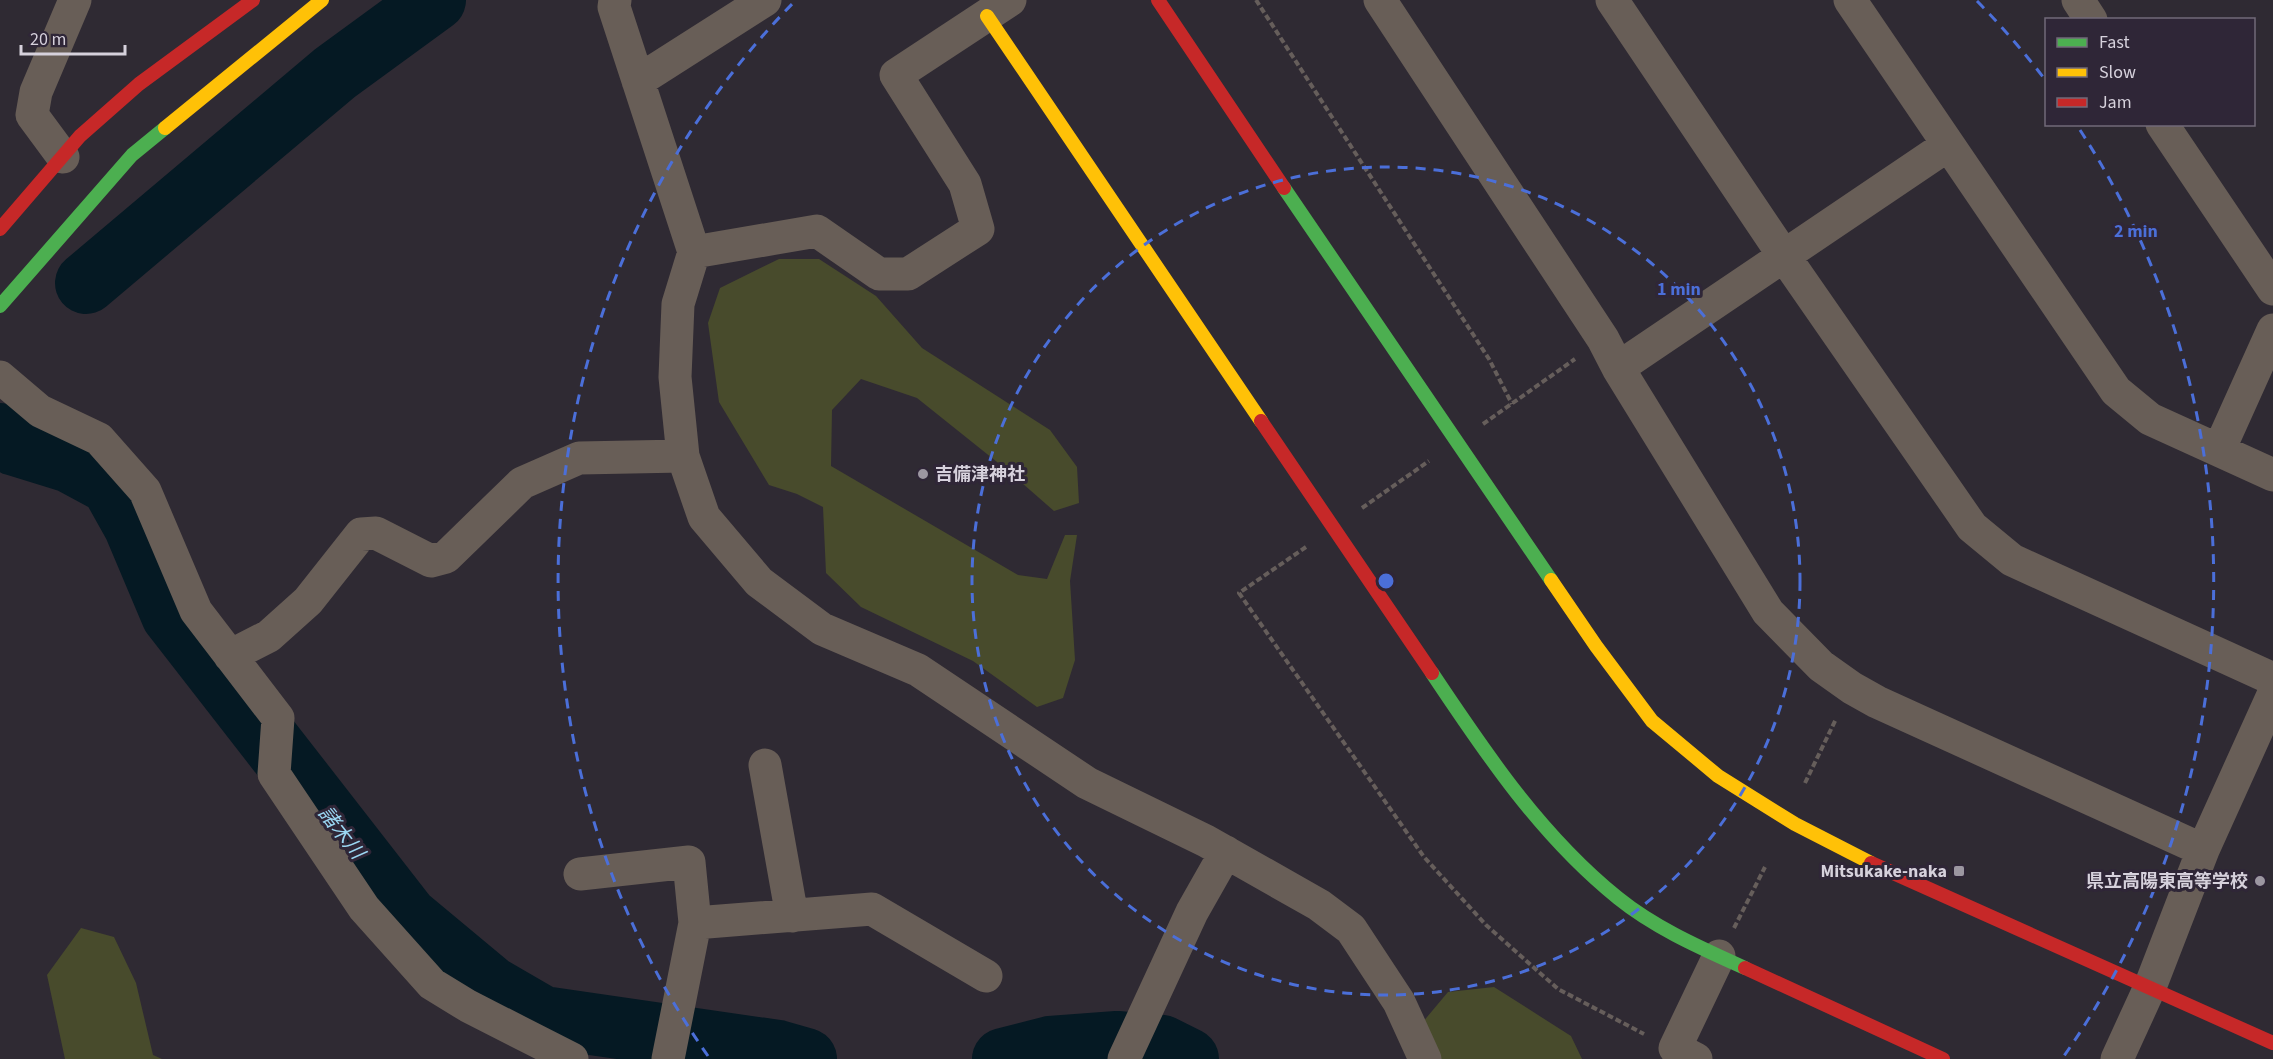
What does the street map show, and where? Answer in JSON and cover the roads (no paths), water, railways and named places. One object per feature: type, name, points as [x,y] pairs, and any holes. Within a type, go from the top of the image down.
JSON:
[{"type":"street","points":[[63,157],[32,115],[36,92],[75,0]]},
{"type":"street","points":[[0,229],[80,136],[139,84],[253,0]]},
{"type":"street","points":[[0,306],[132,155],[322,0]]},
{"type":"street","points":[[615,0],[614,8],[694,252],[678,304],[675,376],[683,456],[704,517],[759,582],[822,629],[918,670],[1087,783],[1226,852],[1319,904],[1351,929],[1399,1002],[1425,1059]]},
{"type":"street","points":[[638,81],[765,0]]},
{"type":"street","points":[[1158,0],[1456,443],[1596,646],[1652,721],[1718,776],[1845,851],[2273,1043]]},
{"type":"street","points":[[1380,0],[1603,339],[1618,368],[1768,612],[1821,666],[1877,702],[2203,850]]},
{"type":"street","points":[[1612,0],[1784,256],[1972,527],[2012,560],[2273,679]]},
{"type":"street","points":[[1850,0],[2116,391],[2150,419],[2273,475]]},
{"type":"street","points":[[2078,0],[2090,18]]},
{"type":"street","points":[[694,252],[817,231],[879,274],[908,274],[978,229],[965,184],[896,75],[998,8],[1334,528],[1495,767],[1553,837],[1618,898],[1685,940],[1943,1059]]},
{"type":"street","points":[[2163,126],[2273,289]]},
{"type":"street","points":[[1618,368],[1948,145]]},
{"type":"street","points":[[2219,450],[2273,330]]},
{"type":"street","points":[[0,377],[40,411],[99,439],[145,490],[196,611],[278,718],[274,774],[364,908],[432,984],[468,1006],[572,1059]]},
{"type":"street","points":[[230,656],[270,636],[308,601],[361,534],[376,533],[431,561],[447,557],[522,483],[579,458],[683,456]]},
{"type":"street","points":[[2117,1059],[2150,987],[2203,850],[2273,696]]},
{"type":"street","points":[[765,765],[792,916]]},
{"type":"street","points":[[1124,1059],[1192,912],[1226,852]]},
{"type":"street","points":[[580,874],[688,862],[695,923],[669,1057]]},
{"type":"street","points":[[695,923],[872,909],[986,976]]},
{"type":"street","points":[[1696,1059],[1675,1048],[1719,956]]},
{"type":"waterway","points":[[86,283],[335,73],[435,0]]},
{"type":"waterway","name":"諸木川","points":[[0,434],[15,445],[70,462],[111,484],[134,525],[172,615],[407,917],[491,987],[543,1017],[778,1051],[806,1059]]},
{"type":"waterway","name":"諸木川","points":[[1003,1059],[1050,1047],[1117,1042],[1162,1046],[1188,1059]]},
{"type":"place","name":"吉備津神社","points":[[923,474]]},
{"type":"place","name":"Mitsukake-naka","points":[[1959,871]]},
{"type":"place","name":"県立高陽東高等学校","points":[[2260,881]]}]
